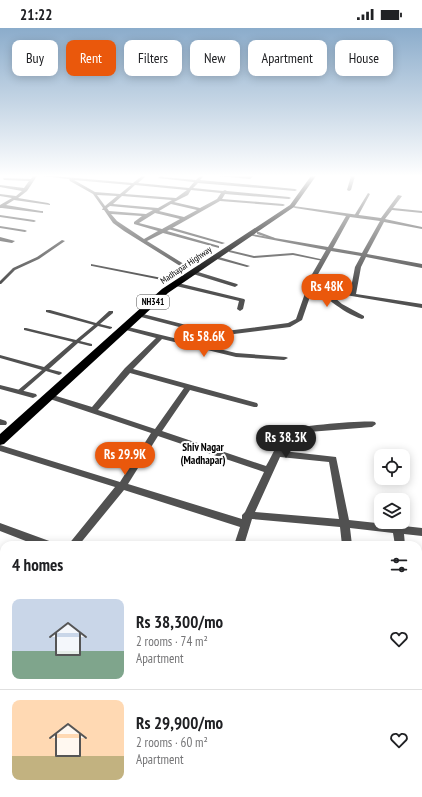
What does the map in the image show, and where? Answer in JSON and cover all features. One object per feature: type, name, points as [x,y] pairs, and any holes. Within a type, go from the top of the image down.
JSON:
[{"type":"highway","name":"Madhapar Highway","points":[[1,426],[159,289],[190,266],[275,212]]},
{"type":"highway","name":"Madhapar Highway","points":[[0,441],[165,291],[283,212]]},
{"type":"street","points":[[109,212],[115,222],[126,230],[185,267]]},
{"type":"street","points":[[120,212],[143,217]]},
{"type":"street","points":[[151,212],[136,223],[217,247]]},
{"type":"street","points":[[164,212],[185,219]]},
{"type":"street","points":[[144,242],[198,212]]},
{"type":"street","points":[[333,212],[422,228]]},
{"type":"street","points":[[353,295],[355,277],[364,255],[389,212]]},
{"type":"street","points":[[143,316],[202,331],[226,333],[290,325],[299,320],[302,315],[314,276],[349,214]]},
{"type":"street","points":[[0,216],[34,221]]},
{"type":"street","points":[[0,227],[25,231]]},
{"type":"street","points":[[255,234],[422,266]]},
{"type":"street","points":[[0,239],[12,241]]},
{"type":"street","points":[[195,273],[234,285]]},
{"type":"street","points":[[314,276],[320,289],[337,305],[362,317]]},
{"type":"street","points":[[178,285],[242,300],[240,309]]},
{"type":"street","points":[[320,289],[422,306]]},
{"type":"street","points":[[128,329],[236,356],[284,358]]},
{"type":"street","points":[[93,411],[128,370],[160,338]]},
{"type":"street","points":[[128,370],[254,405]]},
{"type":"street","points":[[76,541],[122,486],[156,433],[189,386]]},
{"type":"street","points":[[0,387],[33,396]]},
{"type":"street","points":[[53,397],[268,470]]},
{"type":"street","points":[[240,541],[246,520],[268,470],[286,438],[293,431],[372,424]]},
{"type":"street","points":[[0,448],[122,486],[246,520],[345,523],[374,526]]},
{"type":"street","points":[[277,454],[333,459],[345,523],[347,541]]},
{"type":"street","points":[[0,527],[37,541]]},
{"type":"street","points":[[400,541],[398,529],[422,532]]},
{"type":"lane","points":[[356,216],[359,212]]},
{"type":"lane","points":[[169,228],[223,243]]},
{"type":"lane","points":[[0,283],[14,269],[38,258],[62,241]]},
{"type":"lane","points":[[230,251],[254,257],[293,254],[323,260]]},
{"type":"lane","points":[[218,258],[248,266]]},
{"type":"lane","points":[[92,265],[167,280]]},
{"type":"lane","points":[[48,311],[110,328]]},
{"type":"lane","points":[[19,392],[47,370],[111,312]]},
{"type":"lane","points":[[26,329],[90,346]]},
{"type":"lane","points":[[0,356],[59,373]]},
{"type":"district","name":"Shiv Nagar (Madhapar)","points":[[203,453]]}]
